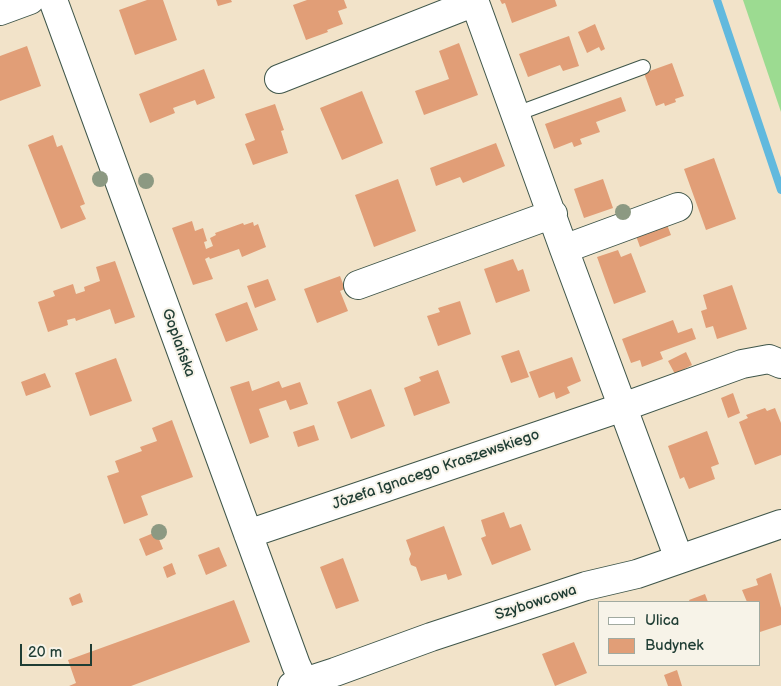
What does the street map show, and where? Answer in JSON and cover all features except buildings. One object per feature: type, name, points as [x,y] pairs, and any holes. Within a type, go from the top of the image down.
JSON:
[{"type":"street","points":[[0,11],[30,0]]},
{"type":"street","name":"Goplańska","points":[[53,0],[248,534],[300,684]]},
{"type":"street","points":[[279,79],[475,1],[678,559]]},
{"type":"street","points":[[564,248],[678,207]]},
{"type":"street","points":[[358,285],[553,214]]},
{"type":"street","name":"Józefa Ignacego Kraszewskiego","points":[[248,534],[623,407],[742,364],[769,359],[781,364]]},
{"type":"street","name":"Szybowcowa","points":[[300,684],[431,637],[586,586],[637,574],[781,524]]},
{"type":"lane","points":[[516,114],[643,67]]},
{"type":"green space","points":[[743,0],[781,0],[781,112]]},
{"type":"waterway","points":[[717,0],[781,190]]}]
